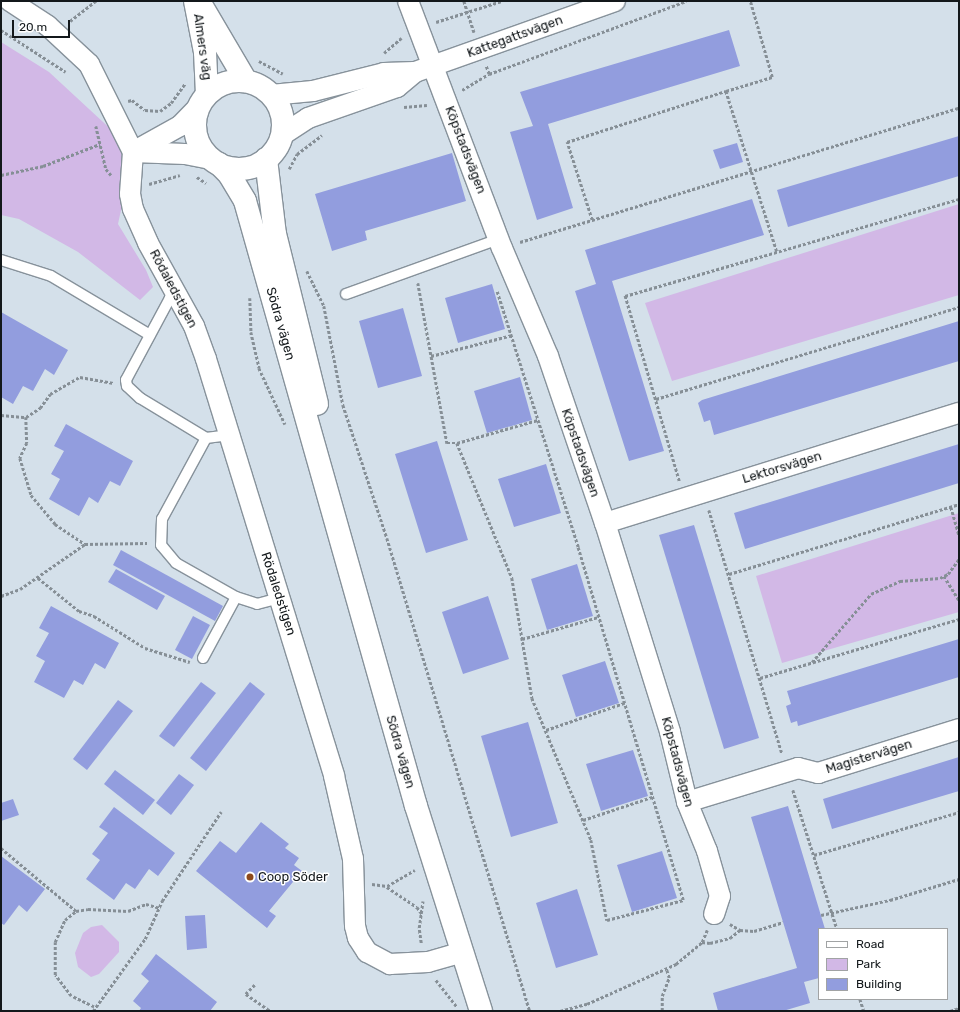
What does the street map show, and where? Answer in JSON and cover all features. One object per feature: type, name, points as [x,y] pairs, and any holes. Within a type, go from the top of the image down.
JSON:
[{"type":"street","points":[[10,1],[56,32],[89,64],[133,152]]},
{"type":"street","name":"Almers väg","points":[[195,1],[205,52],[203,100]]},
{"type":"street","name":"Almers väg","points":[[199,1],[246,81]]},
{"type":"street","name":"Köpstadsvägen","points":[[408,1],[424,69],[447,104],[501,244],[548,356],[605,523],[668,724],[687,802],[707,851],[720,896],[714,914]]},
{"type":"street","name":"Kattegattsvägen","points":[[271,95],[313,91],[384,73],[424,69],[615,1]]},
{"type":"street","name":"Kattegattsvägen","points":[[282,135],[308,118],[397,87],[424,69]]},
{"type":"street","points":[[246,81],[260,86],[271,95],[282,113],[282,135],[266,159],[243,169],[189,154],[133,152],[180,126],[203,100],[221,84],[246,81]]},
{"type":"street","points":[[203,100],[195,130],[200,146],[215,162]]},
{"type":"street","name":"Rödaledstigen","points":[[133,152],[130,194],[139,225],[194,326],[230,435],[347,823],[354,881],[355,926],[368,952],[390,964],[428,962],[462,952]]},
{"type":"street","name":"Södra vägen","points":[[266,159],[272,216],[313,386],[328,490]]},
{"type":"street","name":"Södra vägen","points":[[215,162],[228,174],[245,201],[328,490],[390,718],[481,1011]]},
{"type":"street","name":"Lektorsvägen","points":[[605,523],[959,412]]},
{"type":"street","name":"Magistervägen","points":[[687,802],[798,768],[818,773],[959,729]]},
{"type":"lane","points":[[346,294],[415,269],[501,244]]},
{"type":"lane","points":[[1,260],[51,276],[150,335]]},
{"type":"lane","points":[[177,293],[170,298],[128,371],[127,386],[140,398],[206,438],[230,435]]},
{"type":"lane","points":[[206,438],[162,519],[161,544],[176,563],[236,597],[257,604],[280,598]]},
{"type":"lane","points":[[203,658],[236,597]]},
{"type":"path","points":[[56,32],[96,1]]},
{"type":"path","points":[[489,74],[686,1]]},
{"type":"path","points":[[592,220],[567,142],[772,77],[750,1]]},
{"type":"path","points":[[1,30],[72,76]]},
{"type":"path","points":[[252,56],[287,75]]},
{"type":"path","points":[[1,175],[43,166],[100,144],[94,113],[132,100],[145,110],[160,111],[171,104],[186,81]]},
{"type":"path","points":[[726,92],[777,252]]},
{"type":"path","points":[[398,108],[447,104]]},
{"type":"path","points":[[501,244],[592,220],[959,108]]},
{"type":"path","points":[[287,177],[297,154],[330,131]]},
{"type":"path","points":[[132,180],[158,184],[185,174]]},
{"type":"path","points":[[189,175],[211,186]]},
{"type":"path","points":[[684,498],[626,296],[959,199]]},
{"type":"path","points":[[304,264],[324,306],[343,405],[387,538],[530,1011]]},
{"type":"path","points":[[415,269],[447,443],[457,443],[538,420]]},
{"type":"path","points":[[457,443],[512,578],[532,698],[591,840],[607,920],[683,900],[599,617],[496,287]]},
{"type":"path","points":[[656,399],[959,307]]},
{"type":"path","points":[[431,356],[512,335]]},
{"type":"path","points":[[1,415],[26,417],[40,408],[50,394],[80,377],[127,386]]},
{"type":"path","points":[[26,417],[27,443],[20,458],[31,495],[55,524],[85,544],[161,544]]},
{"type":"path","points":[[704,492],[787,771],[837,928]]},
{"type":"path","points":[[729,574],[959,504]]},
{"type":"path","points":[[951,507],[959,535]]},
{"type":"path","points":[[1,596],[38,578],[85,544]]},
{"type":"path","points":[[812,662],[877,590],[900,581],[944,576],[959,559]]},
{"type":"path","points":[[944,576],[959,600]]},
{"type":"path","points":[[38,578],[65,602],[145,648],[176,660],[191,662],[203,658]]},
{"type":"path","points":[[522,639],[599,617]]},
{"type":"path","points":[[760,678],[959,619]]},
{"type":"path","points":[[546,730],[624,703]]},
{"type":"path","points":[[583,820],[652,797]]},
{"type":"path","points":[[93,1011],[94,1007],[146,939],[160,908],[221,812]]},
{"type":"path","points":[[814,855],[959,812]]},
{"type":"path","points":[[1,848],[76,911]]},
{"type":"path","points":[[387,886],[416,870]]},
{"type":"path","points":[[821,915],[890,900],[959,879]]},
{"type":"path","points":[[354,881],[387,886],[417,907],[422,914]]},
{"type":"path","points":[[94,1007],[71,996],[62,987],[53,964],[60,931],[65,920],[76,911],[128,911],[146,904],[160,908]]},
{"type":"path","points":[[560,1011],[587,1004],[676,964],[702,942],[710,943],[730,938],[740,930],[754,930],[783,922]]},
{"type":"path","points":[[662,1011],[662,996],[669,978],[666,968]]},
{"type":"path","points":[[255,985],[246,994],[270,1011]]},
{"type":"path","points":[[860,1000],[864,1011]]},
{"type":"path","points":[[950,1011],[959,1008]]},
{"type":"green space","points":[[1,42],[49,72],[116,134],[128,178],[118,224],[146,270],[153,287],[140,300],[78,252],[19,219],[1,215]]},
{"type":"green space","points":[[959,204],[959,295],[672,381],[645,303]]},
{"type":"green space","points":[[959,513],[959,612],[782,663],[756,576]]},
{"type":"green space","points":[[102,925],[119,942],[119,952],[99,974],[91,977],[78,967],[75,953],[83,933],[91,927]]},
{"type":"building","points":[[729,30],[740,66],[548,124],[573,208],[537,220],[510,132],[533,126],[520,92]]},
{"type":"building","points":[[959,136],[959,176],[788,227],[777,190]]},
{"type":"building","points":[[737,143],[743,162],[720,169],[713,150]]},
{"type":"building","points":[[452,153],[466,201],[365,231],[367,240],[332,251],[315,194]]},
{"type":"building","points":[[752,199],[764,235],[612,281],[664,451],[629,461],[575,291],[596,284],[585,250]]},
{"type":"building","points":[[492,284],[505,329],[458,343],[445,298]]},
{"type":"building","points":[[403,308],[422,376],[378,388],[359,321]]},
{"type":"building","points":[[1,312],[68,350],[54,375],[45,369],[33,391],[23,386],[13,404],[1,397]]},
{"type":"building","points":[[959,321],[959,361],[714,435],[710,420],[704,422],[698,403],[702,400]]},
{"type":"building","points":[[520,377],[532,420],[487,433],[474,391]]},
{"type":"building","points":[[66,424],[133,461],[120,486],[110,481],[98,503],[89,497],[79,516],[49,499],[60,479],[51,474],[64,451],[54,446]]},
{"type":"building","points":[[437,441],[468,540],[426,553],[395,454]]},
{"type":"building","points":[[959,444],[959,483],[745,549],[734,513]]},
{"type":"building","points":[[546,464],[561,513],[514,527],[498,479]]},
{"type":"building","points":[[694,525],[759,738],[724,749],[659,535]]},
{"type":"building","points":[[121,550],[223,606],[215,621],[113,565]]},
{"type":"building","points":[[577,564],[593,616],[547,630],[531,579]]},
{"type":"building","points":[[116,569],[165,596],[157,610],[108,582]]},
{"type":"building","points":[[488,596],[509,659],[463,674],[442,612]]},
{"type":"building","points":[[51,606],[119,643],[105,669],[95,663],[83,685],[74,680],[64,698],[34,682],[45,661],[36,656],[49,633],[39,628]]},
{"type":"building","points":[[193,616],[210,625],[192,659],[175,650]]},
{"type":"building","points":[[959,639],[959,677],[798,726],[797,721],[791,723],[786,706],[791,704],[787,691]]},
{"type":"building","points":[[605,661],[619,703],[576,717],[562,675]]},
{"type":"building","points":[[201,682],[216,693],[174,747],[159,736]]},
{"type":"building","points":[[250,682],[265,694],[206,771],[190,758]]},
{"type":"building","points":[[118,700],[133,711],[87,770],[73,759]]},
{"type":"building","points":[[528,722],[558,823],[511,837],[481,736]]},
{"type":"building","points":[[633,750],[648,796],[601,811],[586,764]]},
{"type":"building","points":[[959,757],[959,791],[832,829],[823,799]]},
{"type":"building","points":[[115,770],[155,800],[143,815],[104,784]]},
{"type":"building","points":[[179,774],[194,785],[171,815],[156,803]]},
{"type":"building","points":[[13,799],[19,815],[1,821],[1,803]]},
{"type":"building","points":[[788,806],[825,928],[818,928],[818,978],[804,982],[810,1003],[783,1011],[718,1011],[713,993],[797,968],[751,817]]},
{"type":"building","points":[[114,807],[175,853],[158,876],[149,869],[135,889],[126,883],[114,900],[86,879],[100,860],[92,854],[108,833],[99,827]]},
{"type":"building","name":"Coop Söder","points":[[261,822],[289,844],[285,848],[299,858],[294,865],[302,871],[269,911],[276,916],[267,928],[196,871],[220,841],[236,853]]},
{"type":"building","points":[[662,851],[677,898],[632,912],[617,865]]},
{"type":"building","points":[[1,856],[45,889],[27,912],[19,905],[4,925],[1,923]]},
{"type":"building","points":[[577,889],[598,955],[556,968],[536,903]]},
{"type":"building","points":[[205,915],[207,948],[187,950],[185,916]]},
{"type":"building","points":[[156,954],[217,1002],[210,1011],[139,1011],[141,1008],[133,1001],[149,981],[141,974]]},
{"type":"place","name":"Coop Söder","points":[[250,877]]}]
